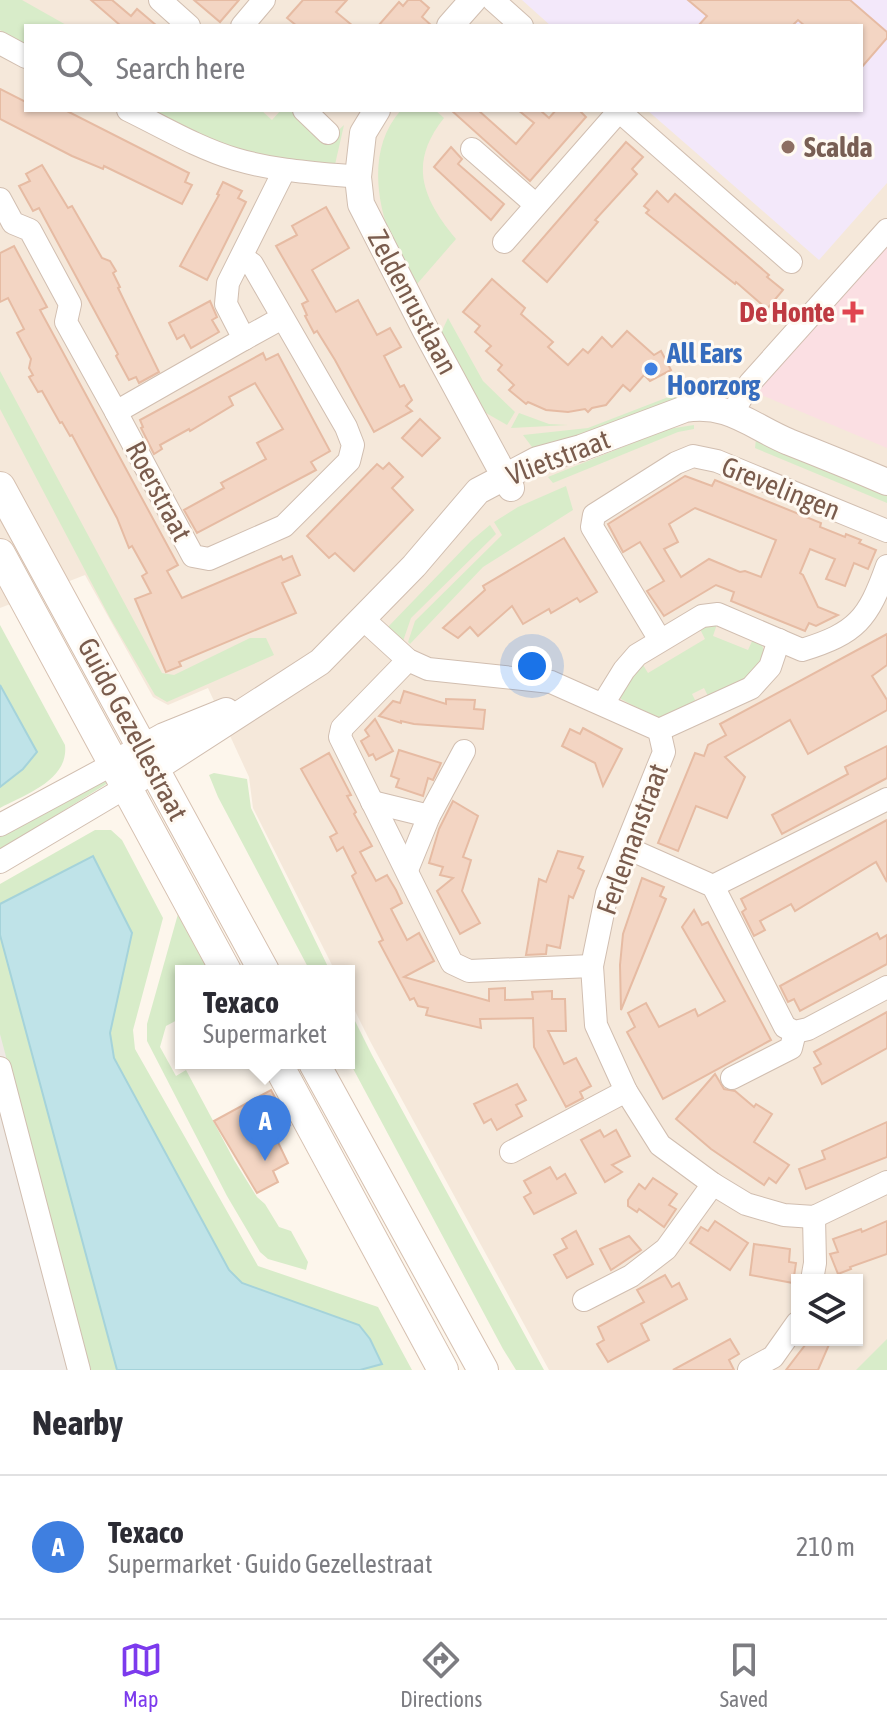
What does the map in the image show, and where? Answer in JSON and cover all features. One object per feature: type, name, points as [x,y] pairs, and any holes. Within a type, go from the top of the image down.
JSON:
[{"type":"main road","name":"Guido Gezellestraat","points":[[0,487],[261,965]]},
{"type":"main road","name":"Guido Gezellestraat","points":[[0,554],[223,965]]},
{"type":"main road","points":[[280,1069],[443,1370]]},
{"type":"main road","points":[[317,1069],[483,1370]]},
{"type":"street","points":[[160,0],[187,24]]},
{"type":"street","points":[[244,24],[264,0]]},
{"type":"street","points":[[452,24],[473,0]]},
{"type":"street","points":[[493,0],[520,24]]},
{"type":"street","points":[[0,43],[24,56]]},
{"type":"street","points":[[132,112],[209,150],[236,159],[284,171],[358,177]]},
{"type":"street","points":[[306,112],[328,133]]},
{"type":"street","name":"Zeldenrustlaan","points":[[376,112],[363,133],[358,177],[361,204],[508,482]]},
{"type":"street","points":[[504,242],[617,112]]},
{"type":"street","points":[[619,112],[791,262]]},
{"type":"street","points":[[472,149],[536,205]]},
{"type":"street","points":[[244,339],[226,304],[228,283],[284,171]]},
{"type":"street","points":[[0,199],[13,223],[30,230],[70,304],[66,322],[116,412],[282,318]]},
{"type":"street","points":[[887,230],[750,383],[733,412],[785,440],[887,482]]},
{"type":"street","name":"Roerstraat","points":[[116,412],[193,556],[209,559],[284,526],[349,461],[353,445],[346,427],[252,264],[242,257]]},
{"type":"street","name":"Vlietstraat","points":[[122,774],[149,759],[164,736],[281,689],[320,662],[414,566],[478,491],[508,482],[537,460],[581,448],[685,409],[703,406],[733,412]]},
{"type":"street","name":"Grevelingen","points":[[660,640],[592,527],[594,515],[676,463],[693,456],[717,461],[887,531]]},
{"type":"street","points":[[603,704],[637,655],[702,616],[718,614],[802,650],[841,635],[869,609],[887,566]]},
{"type":"street","name":"Ferlemanstraat","points":[[363,619],[408,660],[428,669],[551,682],[659,730],[664,752],[607,893],[592,966],[596,1025],[626,1091],[660,1145],[746,1204],[784,1215],[814,1217]]},
{"type":"street","points":[[659,730],[751,688],[770,667],[779,640]]},
{"type":"street","points":[[408,660],[342,728],[340,737],[452,963],[469,971],[592,966]]},
{"type":"street","points":[[407,870],[429,816],[464,751]]},
{"type":"street","points":[[0,825],[122,774]]},
{"type":"street","points":[[0,862],[122,774]]},
{"type":"street","points":[[713,886],[887,799]]},
{"type":"street","points":[[372,802],[429,816]]},
{"type":"street","points":[[627,848],[713,886],[785,1027],[795,1032],[808,1029],[887,987]]},
{"type":"street","points":[[732,1078],[791,1048],[795,1032]]},
{"type":"street","points":[[0,1068],[74,1369]]},
{"type":"street","points":[[511,1152],[626,1091]]},
{"type":"street","points":[[813,1274],[814,1217],[887,1182]]},
{"type":"street","points":[[584,1300],[631,1276],[666,1249],[713,1184]]},
{"type":"street","points":[[749,1370],[773,1357],[791,1332]]},
{"type":"shaded area","points":[[0,0],[887,0],[887,1370],[549,1370],[355,1011],[355,965],[332,965],[253,808],[249,777],[208,688],[168,705],[153,697],[85,575],[0,608]]},
{"type":"shaded area","name":"Scalda","points":[[522,0],[887,0],[887,183],[819,260],[649,112],[863,112],[863,24],[549,24]]},
{"type":"shaded area","name":"De Honte","points":[[887,233],[887,448],[752,391]]},
{"type":"shaded area","points":[[0,940],[116,1370],[0,1370]]},
{"type":"green space","points":[[0,0],[22,0],[64,24],[24,24],[24,44],[0,30]]},
{"type":"green space","points":[[149,112],[263,112],[272,120],[279,112],[294,112],[328,140],[344,125],[334,169],[220,150]]},
{"type":"green space","points":[[400,112],[437,112],[444,118],[426,150],[424,180],[435,209],[456,239],[417,284],[394,247],[379,190],[380,156],[391,124]]},
{"type":"green space","points":[[448,318],[483,381],[515,412],[507,425],[479,409],[440,335]]},
{"type":"green space","points":[[0,371],[162,673],[174,675],[250,638],[266,638],[274,655],[167,702],[155,695],[110,618],[0,409]]},
{"type":"green space","points":[[697,386],[696,400],[538,455],[523,435],[588,428]]},
{"type":"green space","points":[[519,413],[549,424],[568,425],[511,428]]},
{"type":"green space","points":[[694,425],[694,429],[678,432],[553,483],[548,477],[668,429]]},
{"type":"green space","points":[[756,439],[887,492],[887,503],[755,448]]},
{"type":"green space","points":[[566,486],[573,510],[483,567],[410,644],[408,642],[415,621],[502,535],[494,522],[518,507]]},
{"type":"green space","points":[[490,525],[496,534],[411,618],[402,644],[387,628]]},
{"type":"green space","points":[[718,621],[713,636],[748,650],[754,637],[762,645],[765,654],[752,679],[708,696],[704,688],[692,694],[696,702],[658,719],[621,699],[640,660],[648,673],[705,639],[698,625]]},
{"type":"green space","points":[[0,625],[65,745],[60,768],[53,777],[0,808],[0,787],[37,752],[0,685]]},
{"type":"green space","points":[[214,773],[247,779],[251,808],[327,965],[307,965],[209,775]]},
{"type":"green space","points":[[107,780],[108,783],[0,850],[0,831]]},
{"type":"green space","points":[[95,830],[111,830],[122,840],[163,918],[133,1030],[135,1049],[258,1266],[378,1307],[412,1370],[360,1370],[382,1363],[359,1325],[242,1283],[229,1270],[114,1058],[110,1033],[132,933],[93,857],[0,904],[0,884]]},
{"type":"green space","points":[[178,914],[206,965],[175,965],[175,1021],[166,1026],[160,1047],[176,1076],[186,1070],[257,1197],[279,1227],[291,1231],[308,1262],[306,1270],[268,1259],[260,1252],[227,1196],[147,1041],[147,1024]]},
{"type":"green space","points":[[0,935],[117,1370],[89,1370],[0,1034]]},
{"type":"green space","points":[[355,1021],[544,1370],[516,1370],[353,1069]]},
{"type":"green space","points":[[887,1339],[887,1370],[856,1370]]},
{"type":"water","points":[[0,685],[37,752],[23,769],[0,787]]},
{"type":"water","points":[[93,856],[132,933],[110,1033],[114,1058],[229,1270],[242,1283],[359,1325],[382,1364],[360,1370],[117,1370],[0,935],[0,904]]},
{"type":"building","points":[[91,0],[112,0],[131,16],[137,9],[155,24],[119,24]]},
{"type":"building","points":[[194,0],[239,0],[220,22]]},
{"type":"building","points":[[303,0],[347,0],[336,12],[351,24],[294,24],[287,18]]},
{"type":"building","points":[[408,0],[420,0],[429,8],[422,17],[430,24],[380,24],[399,2],[403,6]]},
{"type":"building","points":[[688,0],[850,0],[887,32],[887,38],[863,66],[863,24],[803,24],[798,20],[794,24],[700,24],[707,16]]},
{"type":"building","points":[[0,89],[24,101],[24,112],[69,112],[189,173],[185,182],[192,185],[182,204],[104,166],[103,169],[72,156],[0,119]]},
{"type":"building","points":[[453,112],[480,112],[516,144],[534,123],[520,112],[542,112],[549,118],[554,112],[581,112],[586,117],[530,181]]},
{"type":"building","points":[[626,142],[643,157],[632,169],[637,174],[595,220],[598,222],[547,282],[523,261]]},
{"type":"building","points":[[451,147],[462,159],[458,164],[504,204],[491,220],[434,167]]},
{"type":"building","points":[[42,165],[68,208],[72,206],[102,258],[110,261],[116,271],[113,273],[118,288],[159,372],[139,383],[136,377],[129,380],[39,208],[33,211],[19,186],[30,181],[26,174]]},
{"type":"building","points":[[223,182],[242,191],[238,198],[246,202],[207,280],[180,266]]},
{"type":"building","points":[[657,191],[668,202],[675,194],[783,290],[767,309],[646,213],[649,210],[644,206]]},
{"type":"building","points":[[326,207],[349,248],[312,270],[336,312],[358,300],[377,335],[390,328],[401,347],[384,356],[400,387],[404,385],[412,400],[406,406],[412,411],[374,432],[335,360],[305,316],[302,304],[308,301],[276,246],[297,235],[292,226]]},
{"type":"building","points":[[14,246],[47,307],[40,310],[178,565],[167,571],[182,598],[281,556],[283,560],[292,556],[300,575],[282,583],[296,613],[179,662],[181,666],[166,672],[135,599],[151,593],[142,576],[147,573],[132,546],[129,548],[117,518],[72,435],[60,423],[42,391],[38,392],[29,377],[33,375],[29,368],[31,359],[17,333],[24,329],[8,298],[0,302],[0,253]]},
{"type":"building","points":[[492,279],[525,308],[521,314],[553,342],[548,347],[568,365],[583,349],[588,353],[602,337],[612,347],[627,331],[654,355],[661,351],[671,370],[650,381],[644,375],[630,391],[623,385],[606,405],[588,412],[585,409],[568,412],[546,410],[528,402],[526,404],[509,390],[514,385],[498,370],[502,365],[486,351],[491,346],[475,332],[480,326],[463,312]]},
{"type":"building","points":[[210,301],[217,317],[212,320],[219,332],[191,348],[184,335],[177,339],[169,323]]},
{"type":"building","points":[[263,353],[266,360],[278,354],[330,451],[311,462],[316,470],[197,533],[184,510],[224,488],[221,483],[266,459],[257,443],[283,429],[255,383],[229,397],[233,405],[160,445],[162,449],[154,454],[140,420]]},
{"type":"building","points":[[420,419],[440,438],[422,456],[402,438]]},
{"type":"building","points":[[389,463],[403,477],[392,488],[413,510],[354,571],[335,553],[329,558],[307,536],[377,464],[383,469]]},
{"type":"building","points":[[685,476],[712,486],[715,480],[821,523],[820,527],[861,540],[859,543],[876,550],[868,569],[854,563],[845,586],[826,579],[835,559],[810,549],[800,573],[818,607],[838,615],[816,626],[809,623],[805,631],[731,601],[734,592],[716,585],[664,616],[647,591],[664,581],[640,542],[623,552],[608,524]],"holes":[[[695,508],[776,540],[761,577],[709,559],[681,577],[664,549],[678,542],[669,524]]]},
{"type":"building","points":[[564,538],[597,592],[580,602],[577,598],[551,613],[549,609],[523,624],[512,606],[478,636],[470,627],[458,638],[443,628],[485,590],[483,586]]},
{"type":"building","points":[[887,634],[887,665],[872,676],[887,700],[887,710],[808,754],[790,720],[725,757],[745,777],[727,818],[696,806],[678,851],[658,843],[695,753],[704,756],[708,745],[726,735],[720,724]]},
{"type":"building","points":[[404,691],[446,704],[446,699],[475,700],[474,709],[485,710],[483,729],[401,723],[379,716],[393,701],[400,703]]},
{"type":"building","points":[[375,719],[393,751],[376,760],[373,754],[369,756],[361,741],[369,736],[365,730]]},
{"type":"building","points":[[583,728],[622,749],[603,786],[595,763],[562,746],[570,729],[580,734]]},
{"type":"building","points":[[887,746],[887,778],[782,834],[772,815],[848,774],[845,767]]},
{"type":"building","points":[[399,750],[441,763],[433,780],[428,778],[423,796],[396,787],[399,779],[391,776]]},
{"type":"building","points":[[329,753],[351,795],[347,796],[356,812],[354,814],[372,846],[360,852],[376,881],[387,875],[396,890],[402,903],[391,909],[407,940],[419,933],[434,961],[404,977],[489,1001],[489,989],[505,988],[505,1000],[533,999],[532,992],[552,991],[552,999],[565,999],[566,1031],[548,1031],[564,1064],[576,1058],[591,1086],[580,1092],[583,1098],[566,1107],[534,1047],[533,1018],[480,1019],[481,1028],[426,1015],[428,1008],[418,1006],[414,998],[410,1000],[379,942],[383,940],[352,876],[356,873],[343,847],[337,851],[330,837],[337,833],[301,769]]},
{"type":"building","points":[[453,801],[478,816],[463,857],[471,860],[462,891],[480,923],[460,934],[437,891],[453,878],[440,875],[443,867],[429,863],[439,829]]},
{"type":"building","points":[[887,820],[887,882],[876,862],[795,911],[791,904],[760,921],[765,930],[754,936],[742,912],[746,909],[741,899]]},
{"type":"building","points":[[558,851],[583,857],[578,868],[584,871],[573,898],[569,896],[560,948],[547,945],[546,954],[526,955],[539,879],[546,882]]},
{"type":"building","points":[[642,878],[664,887],[660,896],[666,899],[621,1010],[623,934]]},
{"type":"building","points":[[694,910],[702,925],[708,922],[771,1040],[663,1099],[627,1032],[635,1027],[628,1013],[646,1003],[659,1027],[695,1009],[698,1016],[725,1001],[682,927]]},
{"type":"building","points":[[877,933],[880,939],[887,935],[887,964],[800,1011],[794,999],[788,1002],[780,986]]},
{"type":"building","points":[[887,1012],[887,1048],[822,1084],[814,1068],[821,1064],[814,1052]]},
{"type":"building","points":[[715,1074],[724,1089],[735,1091],[754,1107],[756,1104],[772,1114],[754,1142],[789,1165],[776,1183],[769,1178],[764,1185],[711,1149],[676,1119]]},
{"type":"building","points":[[517,1084],[526,1100],[516,1105],[522,1116],[497,1130],[491,1119],[484,1123],[474,1104]]},
{"type":"building","points":[[271,1090],[290,1125],[274,1134],[288,1163],[273,1171],[278,1182],[257,1193],[214,1121]]},
{"type":"building","points":[[887,1122],[887,1157],[806,1189],[799,1169],[825,1159],[822,1151]]},
{"type":"building","points":[[600,1130],[604,1137],[616,1130],[630,1156],[612,1165],[622,1172],[605,1182],[581,1140]]},
{"type":"building","points":[[550,1167],[557,1179],[565,1174],[576,1193],[534,1214],[524,1197],[531,1193],[524,1181]]},
{"type":"building","points":[[653,1178],[677,1194],[669,1205],[676,1209],[664,1227],[639,1209],[637,1212],[628,1206],[628,1200],[639,1184],[645,1189]]},
{"type":"building","points":[[715,1221],[748,1243],[730,1270],[690,1243],[701,1227],[708,1231]]},
{"type":"building","points":[[887,1221],[887,1254],[838,1274],[830,1254],[838,1252],[833,1239],[861,1229],[862,1232]]},
{"type":"building","points":[[576,1231],[593,1264],[567,1278],[554,1255],[567,1248],[562,1239]]},
{"type":"building","points":[[629,1236],[641,1250],[611,1270],[600,1249]]},
{"type":"building","points":[[754,1244],[790,1249],[789,1262],[796,1263],[791,1283],[750,1275]]},
{"type":"building","points":[[665,1275],[672,1287],[679,1283],[687,1299],[641,1324],[649,1340],[608,1362],[597,1344],[604,1340],[598,1327],[644,1302],[637,1290]]},
{"type":"building","points":[[730,1339],[739,1354],[729,1360],[734,1370],[673,1370]]},
{"type":"building","points":[[804,1346],[828,1346],[818,1370],[786,1370]]},
{"type":"place","name":"Scalda","points":[[788,147]]},
{"type":"place","name":"De Honte","points":[[853,312]]},
{"type":"place","name":"All Ears Hoorzorg","points":[[651,369]]},
{"type":"place","name":"Texaco","points":[[265,1161]]}]
